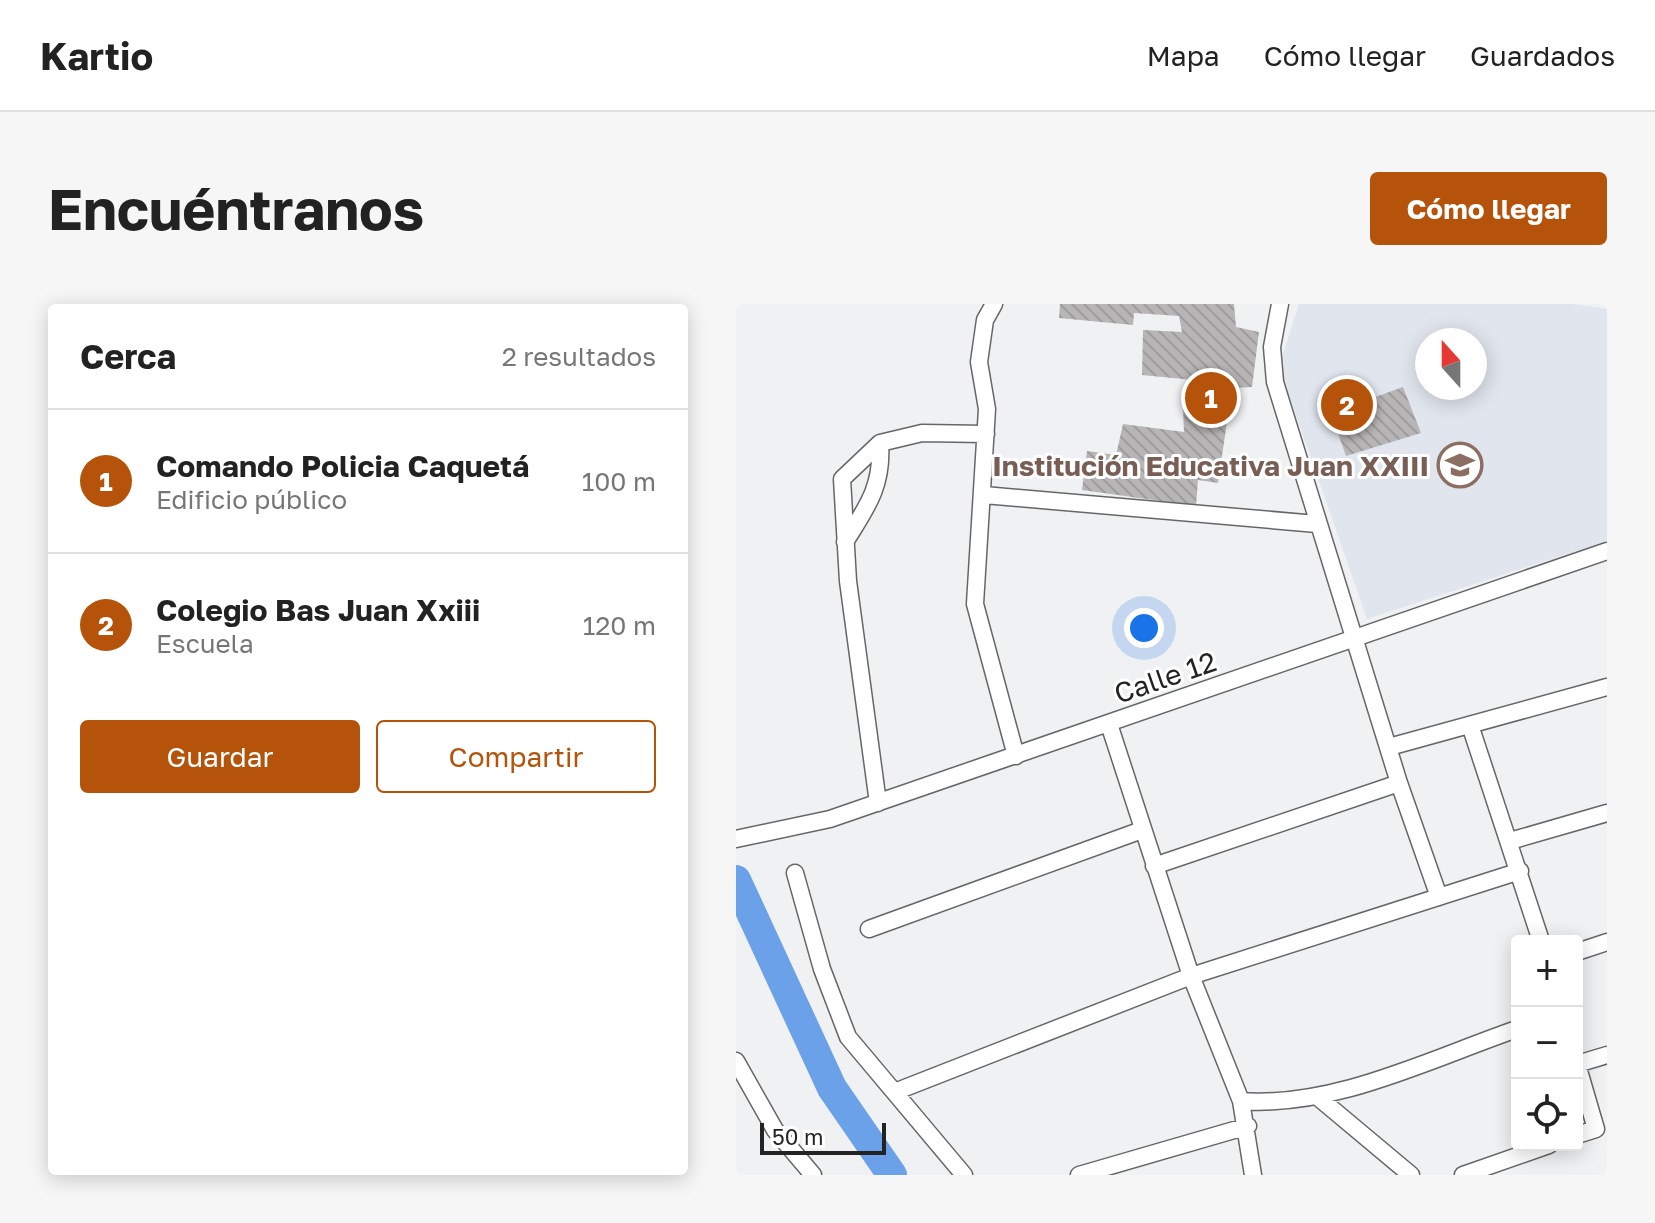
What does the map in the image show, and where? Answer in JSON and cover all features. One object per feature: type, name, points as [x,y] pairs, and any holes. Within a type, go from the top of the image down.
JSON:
[{"type":"street","points":[[994,304],[985,320],[979,362],[987,409],[975,604],[1016,756]]},
{"type":"street","points":[[1280,304],[1272,347],[1275,382],[1399,783],[1439,897]]},
{"type":"street","points":[[878,803],[845,542],[842,479],[880,443],[922,433],[986,434]]},
{"type":"street","points":[[845,542],[871,499],[882,470],[880,443]]},
{"type":"street","points":[[984,495],[1317,524]]},
{"type":"street","name":"Calle 12","points":[[736,839],[830,819],[1607,551]]},
{"type":"street","points":[[1389,747],[1607,687]]},
{"type":"street","points":[[1109,724],[1191,976],[1241,1101],[1248,1126],[1253,1175]]},
{"type":"street","points":[[1470,725],[1539,935]]},
{"type":"street","points":[[1154,866],[1399,783]]},
{"type":"street","points":[[1510,841],[1607,813]]},
{"type":"street","points":[[869,929],[1142,830]]},
{"type":"street","points":[[897,1091],[1191,976],[1520,871]]},
{"type":"street","points":[[795,873],[822,969],[848,1037],[897,1091],[964,1175]]},
{"type":"street","points":[[1583,950],[1607,942]]},
{"type":"street","points":[[1241,1101],[1271,1103],[1319,1098],[1511,1031]]},
{"type":"street","points":[[1581,1079],[1577,1064],[1607,1055]]},
{"type":"street","points":[[736,1061],[775,1130],[813,1175]]},
{"type":"street","points":[[1583,1085],[1596,1129],[1583,1133]]},
{"type":"street","points":[[1319,1098],[1411,1175]]},
{"type":"street","points":[[1079,1175],[1248,1126]]},
{"type":"street","points":[[1463,1175],[1532,1151]]},
{"type":"shaded area","name":"Institución Educativa Juan XXIII","points":[[1299,304],[1573,304],[1607,309],[1607,541],[1367,619],[1279,366]]},
{"type":"building","points":[[1060,304],[1234,304],[1236,327],[1259,332],[1252,387],[1232,388],[1218,483],[1198,480],[1196,506],[1082,490],[1087,451],[1116,455],[1123,424],[1184,432],[1183,408],[1191,408],[1193,380],[1142,375],[1143,330],[1182,332],[1179,316],[1134,313],[1133,325],[1059,318]]},
{"type":"building","points":[[1403,387],[1421,433],[1346,456],[1331,413]]},
{"type":"waterway","points":[[736,880],[832,1088],[892,1175]]},
{"type":"place","name":"Comando Policia Caquetá","points":[[1211,398]]},
{"type":"place","name":"Colegio Bas Juan Xxiii","points":[[1347,405]]},
{"type":"place","name":"Institución Educativa Juan XXIII","points":[[1460,465]]}]
